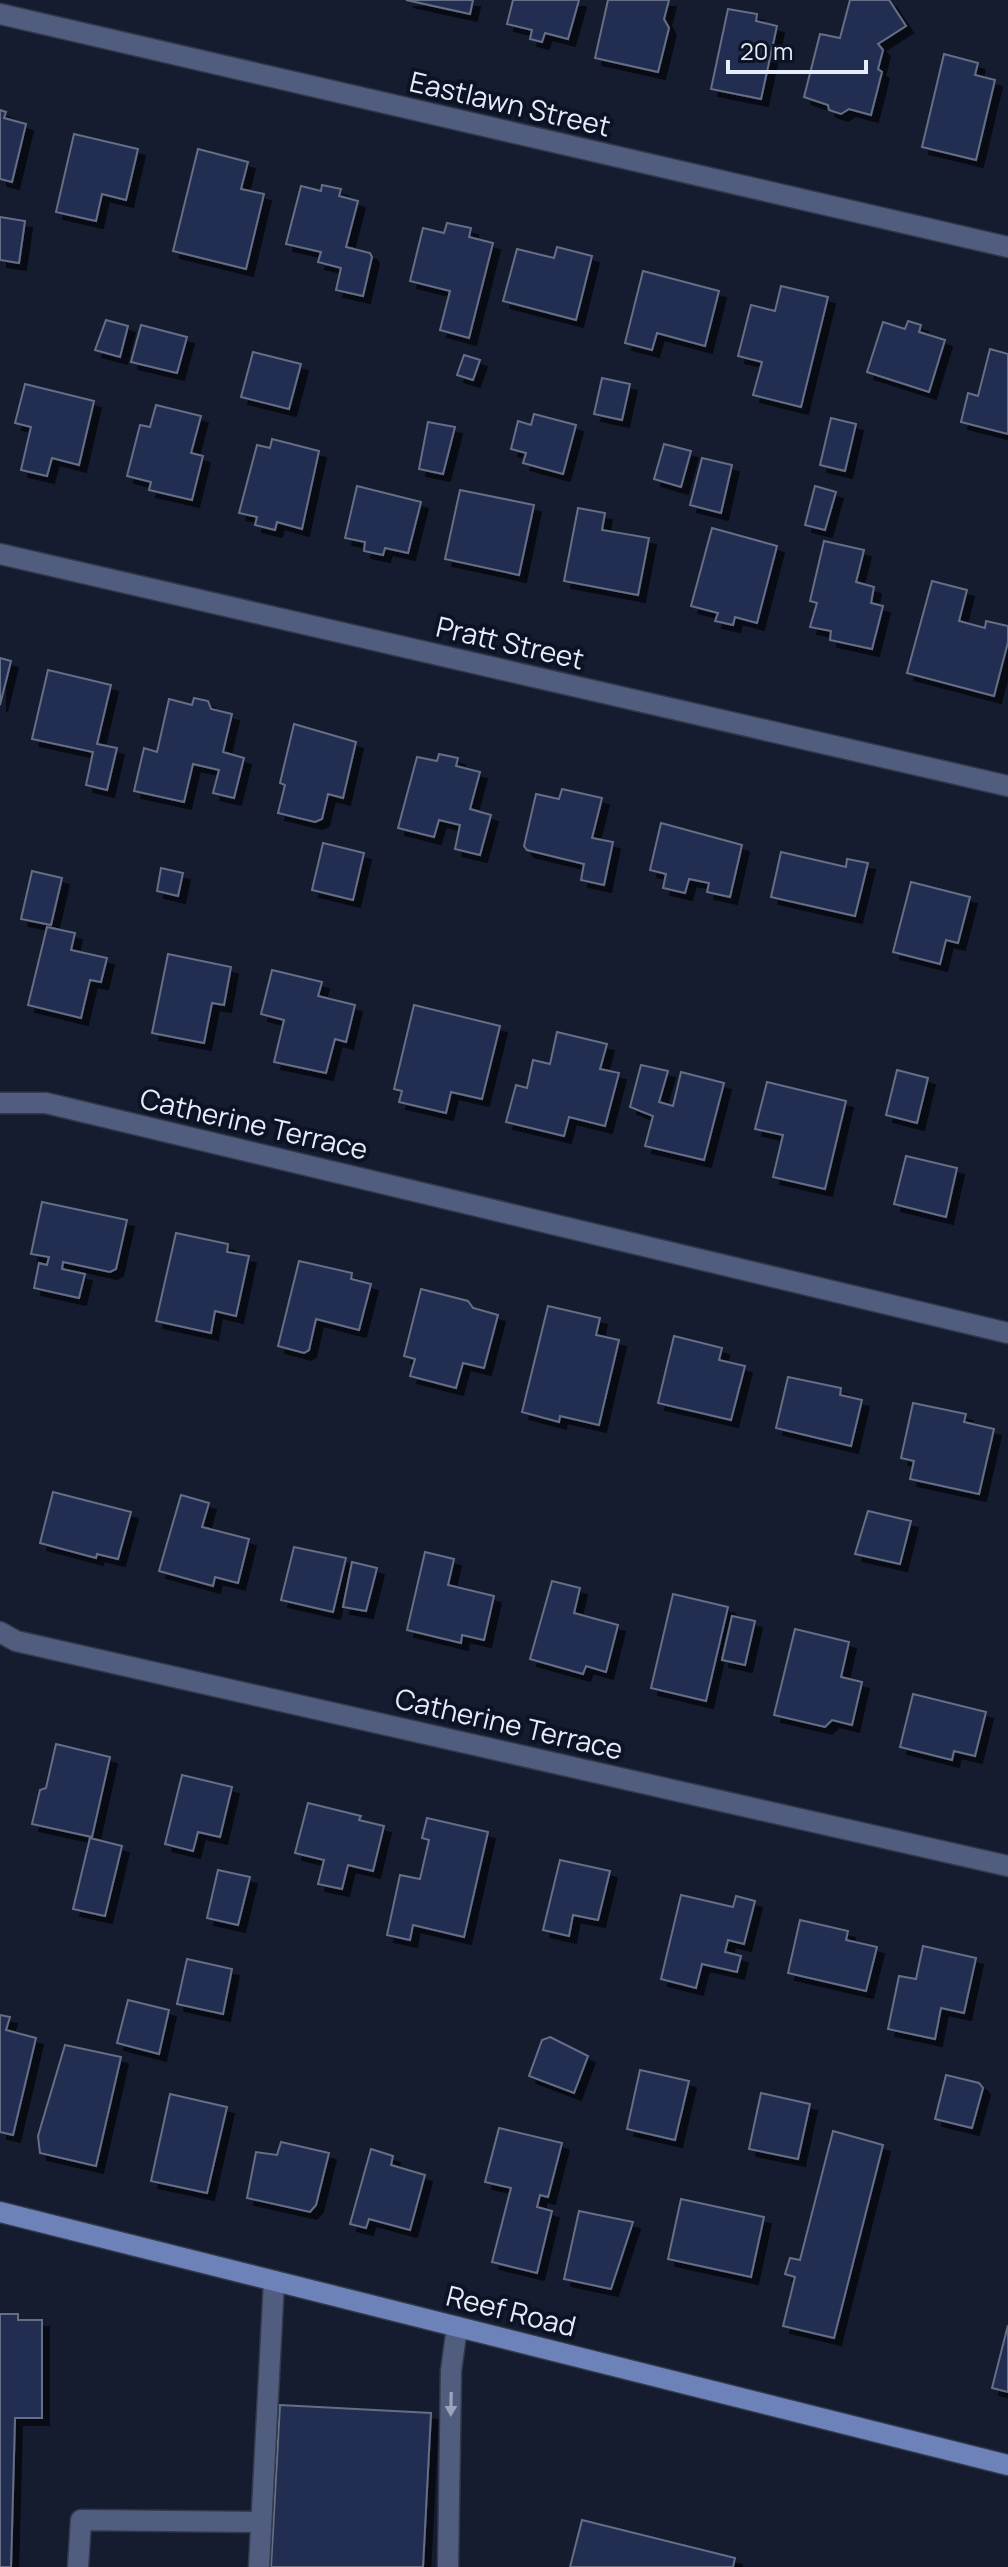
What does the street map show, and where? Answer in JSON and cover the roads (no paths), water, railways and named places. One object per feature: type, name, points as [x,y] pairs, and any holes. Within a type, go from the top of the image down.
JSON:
[{"type":"street","name":"Eastlawn Street","points":[[0,14],[1008,247]]},
{"type":"street","name":"Pratt Street","points":[[0,554],[1008,786]]},
{"type":"street","name":"Catherine Terrace","points":[[0,1103],[46,1103],[1008,1333]]},
{"type":"street","name":"Catherine Terrace","points":[[0,1632],[16,1641],[1008,1866]]},
{"type":"street","name":"Reef Road","points":[[0,2212],[1008,2465]]},
{"type":"street","points":[[259,2567],[274,2281]]},
{"type":"street","points":[[448,2567],[451,2371],[457,2327]]},
{"type":"street","points":[[78,2567],[81,2520],[261,2522]]}]
